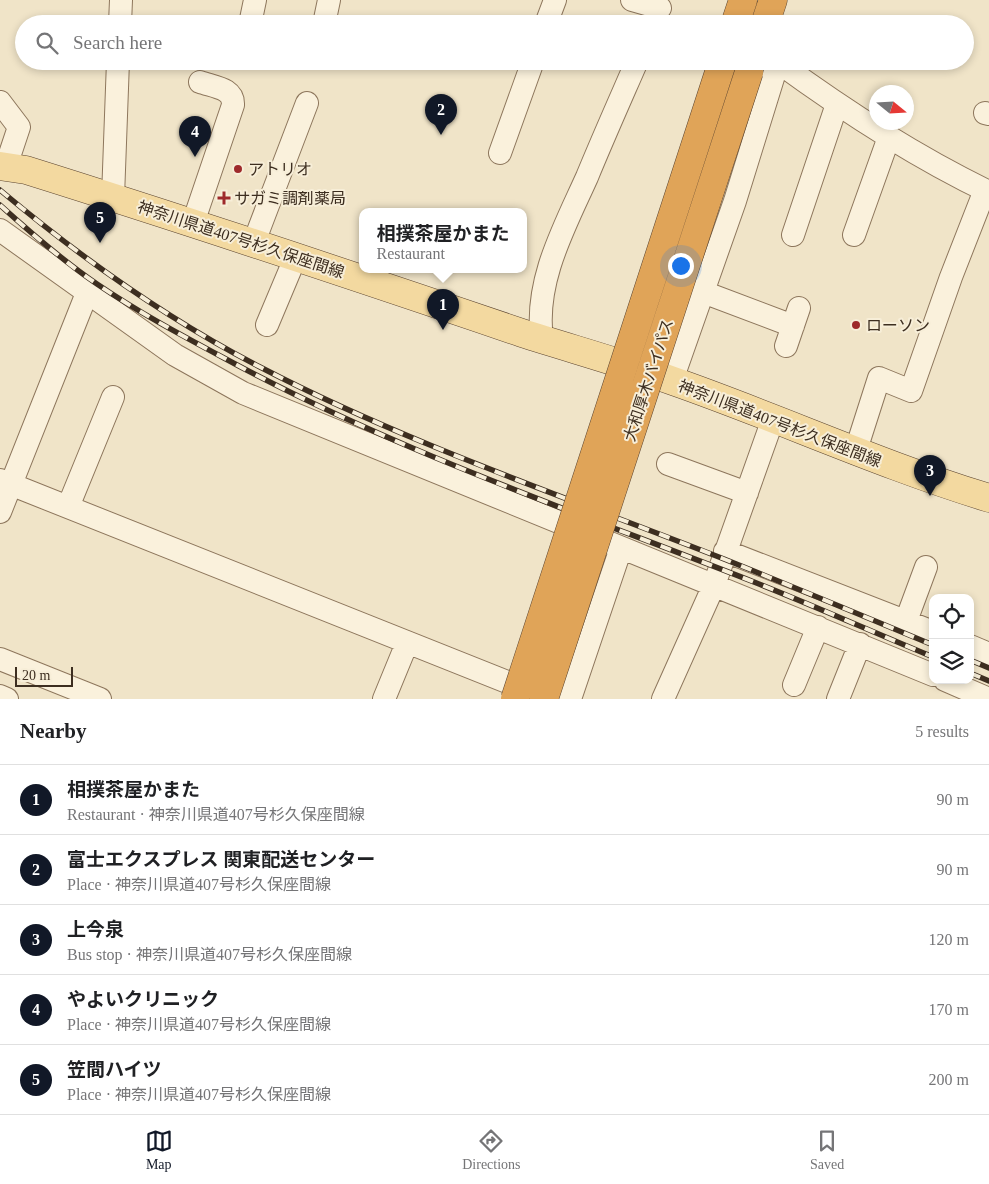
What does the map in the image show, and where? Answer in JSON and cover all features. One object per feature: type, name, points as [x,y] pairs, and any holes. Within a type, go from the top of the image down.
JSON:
[{"type":"highway","points":[[738,15],[743,0]]},
{"type":"highway","points":[[768,15],[773,0]]},
{"type":"highway","name":"大和厚木バイパス","points":[[515,699],[719,70]]},
{"type":"highway","name":"大和厚木バイパス","points":[[544,699],[758,70]]},
{"type":"main road","name":"神奈川県道407号杉久保座間線","points":[[3,166],[26,170],[254,242],[542,339],[672,380],[855,453],[930,480],[989,498]]},
{"type":"street","points":[[120,15],[121,0]]},
{"type":"street","points":[[252,15],[255,0]]},
{"type":"street","points":[[326,15],[330,0]]},
{"type":"street","points":[[549,15],[555,0]]},
{"type":"street","points":[[632,0],[659,10]]},
{"type":"street","points":[[113,197],[118,70]]},
{"type":"street","points":[[500,153],[530,70]]},
{"type":"street","points":[[542,339],[540,325],[542,300],[550,263],[633,70]]},
{"type":"street","points":[[672,380],[741,183],[759,70]]},
{"type":"street","points":[[770,70],[836,104],[923,159],[987,191],[950,277],[911,391],[879,378],[855,453]]},
{"type":"street","points":[[193,223],[233,105],[233,97],[230,92],[200,82]]},
{"type":"street","points":[[0,102],[19,126],[3,166]]},
{"type":"street","points":[[254,242],[307,103]]},
{"type":"street","points":[[793,235],[836,104]]},
{"type":"street","points":[[864,224],[889,137]]},
{"type":"street","points":[[0,230],[175,354],[243,393],[929,673]]},
{"type":"street","points":[[267,325],[296,256]]},
{"type":"street","points":[[703,292],[793,327]]},
{"type":"street","points":[[0,512],[6,482],[88,293]]},
{"type":"street","points":[[68,507],[113,397]]},
{"type":"street","points":[[663,699],[714,585],[773,419]]},
{"type":"street","points":[[668,464],[746,493]]},
{"type":"street","points":[[6,482],[550,699]]},
{"type":"street","points":[[570,699],[622,548]]},
{"type":"street","points":[[725,551],[929,630]]},
{"type":"street","points":[[906,621],[926,567]]},
{"type":"street","points":[[794,685],[818,627]]},
{"type":"street","points":[[384,699],[407,643]]},
{"type":"street","points":[[838,699],[860,644]]},
{"type":"street","points":[[974,648],[989,654]]},
{"type":"street","points":[[0,659],[100,699]]},
{"type":"street","points":[[954,684],[989,699]]},
{"type":"street","points":[[0,696],[7,699]]},
{"type":"railway","points":[[0,190],[93,263],[158,308],[225,348],[316,395],[431,446],[724,559],[929,643]]},
{"type":"railway","points":[[0,205],[60,256],[112,294],[176,332],[289,392],[421,452],[759,584],[929,655]]},
{"type":"railway","points":[[974,662],[989,668]]},
{"type":"railway","points":[[974,675],[989,681]]},
{"type":"place","name":"富士エクスプレス 関東配送センター","points":[[441,135]]},
{"type":"place","name":"やよいクリニック","points":[[195,157]]},
{"type":"place","name":"アトリオ","points":[[238,169]]},
{"type":"place","name":"サガミ調剤薬局","points":[[224,198]]},
{"type":"place","name":"笠間ハイツ","points":[[100,243]]},
{"type":"place","name":"ローソン","points":[[856,325]]},
{"type":"place","name":"相撲茶屋かまた","points":[[443,330]]},
{"type":"place","name":"上今泉","points":[[930,496]]}]
